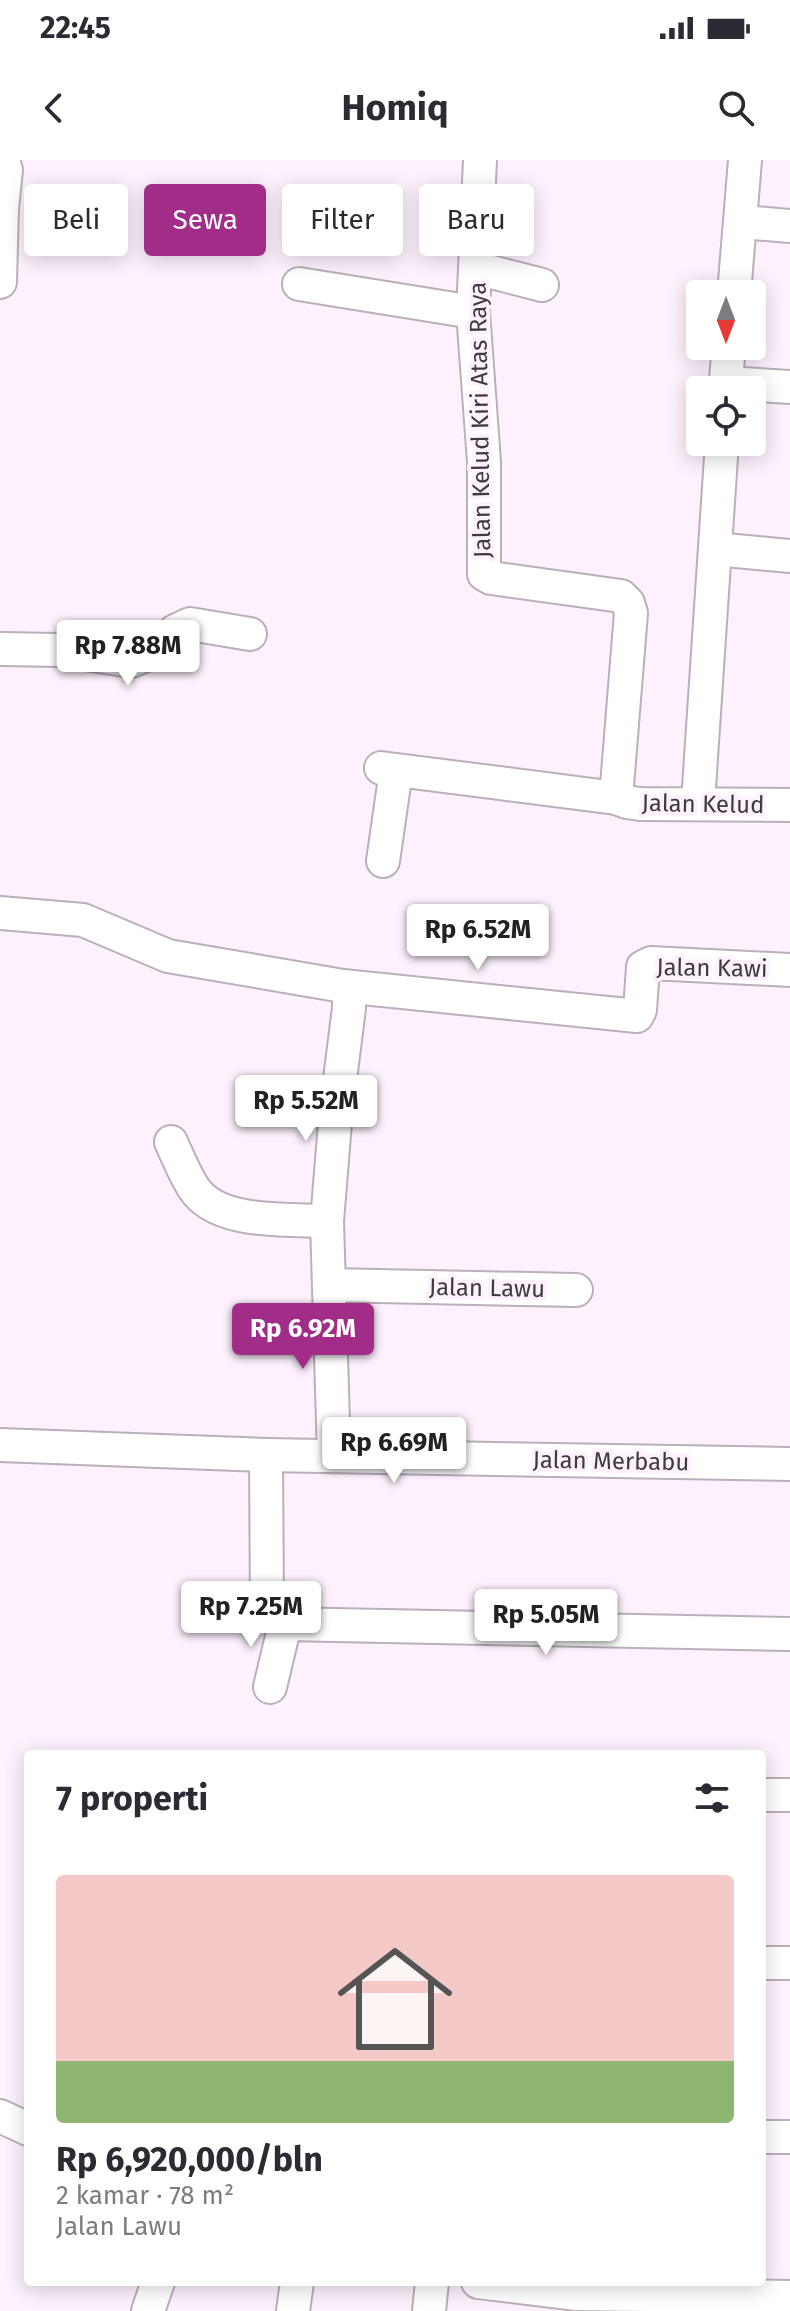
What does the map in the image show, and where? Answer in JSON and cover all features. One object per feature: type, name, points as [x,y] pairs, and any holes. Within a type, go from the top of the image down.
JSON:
[{"type":"street","points":[[0,282],[6,170],[3,160]]},
{"type":"street","name":"Jalan Kelud Kiri Atas Raya","points":[[480,160],[473,312],[484,462],[484,574],[491,578],[621,596],[628,603],[631,613],[616,798]]},
{"type":"street","points":[[736,280],[745,160]]},
{"type":"street","points":[[742,222],[790,226]]},
{"type":"street","points":[[476,268],[542,285]]},
{"type":"street","points":[[299,284],[473,312]]},
{"type":"street","points":[[766,387],[790,387]]},
{"type":"street","points":[[698,803],[721,456]]},
{"type":"street","points":[[715,549],[790,556]]},
{"type":"street","points":[[0,649],[60,650],[131,661],[158,650],[175,631],[190,624],[250,634]]},
{"type":"street","name":"Jalan Kelud","points":[[383,861],[389,770],[616,798],[640,804],[790,805]]},
{"type":"street","points":[[0,913],[83,920],[168,956],[343,986],[349,996],[349,1008],[327,1221],[334,1456]]},
{"type":"street","name":"Jalan Kawi","points":[[343,986],[637,1016],[643,967],[651,963],[790,970]]},
{"type":"street","points":[[171,1142],[194,1189],[213,1207],[244,1216],[327,1221]]},
{"type":"street","name":"Jalan Lawu","points":[[329,1285],[576,1290]]},
{"type":"street","name":"Jalan Merbabu","points":[[0,1445],[266,1455],[790,1464]]},
{"type":"street","points":[[266,1455],[267,1610],[285,1624],[790,1634]]},
{"type":"street","points":[[270,1687],[285,1624]]},
{"type":"street","points":[[766,1795],[790,1795]]},
{"type":"street","points":[[766,1963],[790,1963]]},
{"type":"street","points":[[0,2116],[24,2127]]},
{"type":"street","points":[[766,2137],[790,2137]]},
{"type":"street","points":[[148,2311],[157,2286]]},
{"type":"street","points":[[293,2311],[296,2286]]},
{"type":"street","points":[[429,2311],[432,2286]]},
{"type":"street","points":[[545,2286],[790,2297]]}]
